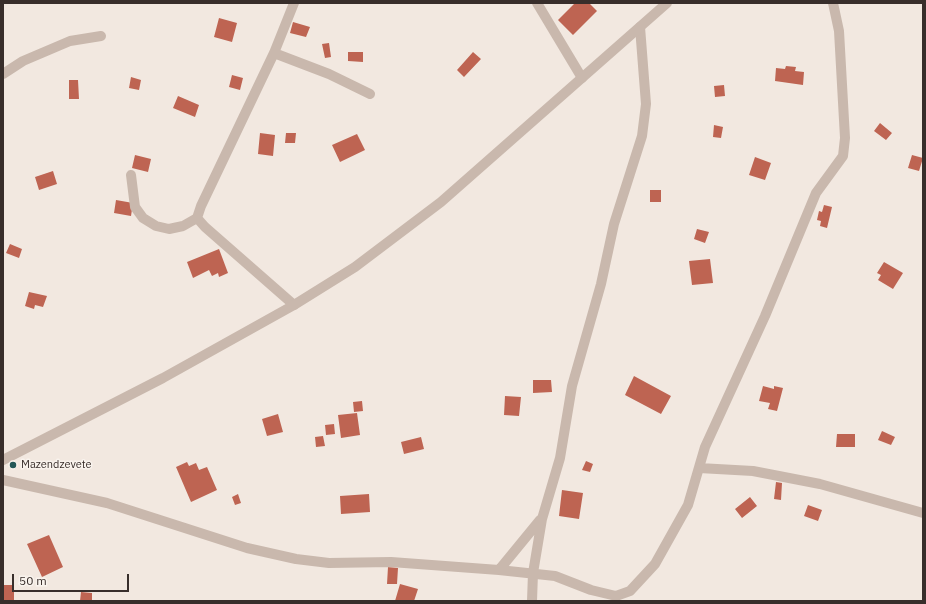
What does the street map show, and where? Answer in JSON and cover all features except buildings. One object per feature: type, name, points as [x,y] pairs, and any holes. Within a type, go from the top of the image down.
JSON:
[{"type":"street","points":[[131,175],[135,207],[143,218],[156,226],[169,229],[183,226],[197,218],[201,206],[274,52],[294,3]]},
{"type":"street","points":[[537,3],[582,78]]},
{"type":"street","points":[[3,460],[163,378],[294,305],[355,267],[430,211],[667,3]]},
{"type":"street","points":[[3,480],[107,503],[223,541],[296,559],[329,563],[391,562],[533,572],[555,576],[603,594],[616,596],[630,591],[655,564],[688,505],[706,447],[768,308],[816,193],[844,156],[845,138],[839,31],[833,3]]},
{"type":"street","points":[[532,601],[533,572],[542,519],[560,458],[572,386],[600,284],[614,224],[642,136],[646,104],[640,27]]},
{"type":"street","points":[[3,74],[23,61],[70,42],[101,36]]},
{"type":"street","points":[[274,52],[329,74],[370,94]]},
{"type":"street","points":[[197,218],[294,305]]},
{"type":"street","points":[[699,468],[753,471],[820,484],[923,514]]},
{"type":"street","points":[[499,570],[542,519]]},
{"type":"place","name":"Mazendzevete","points":[[13,465]]}]
